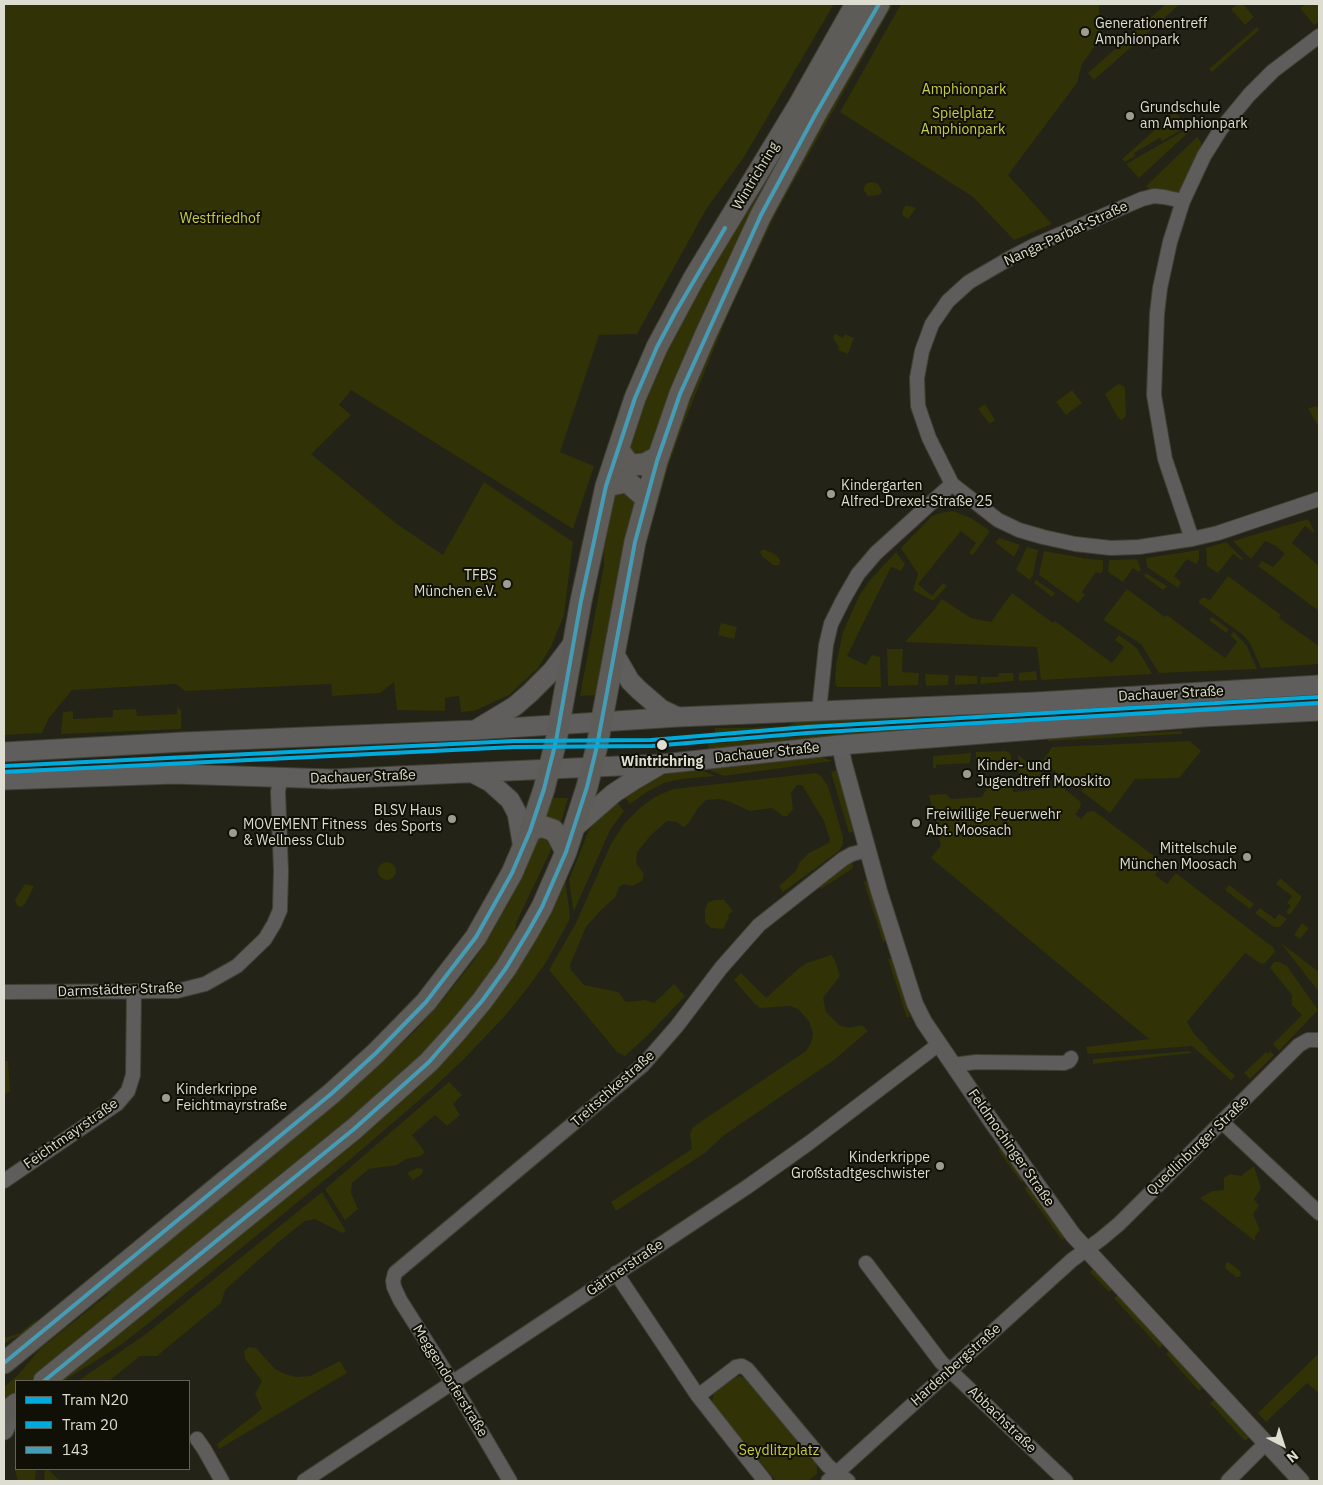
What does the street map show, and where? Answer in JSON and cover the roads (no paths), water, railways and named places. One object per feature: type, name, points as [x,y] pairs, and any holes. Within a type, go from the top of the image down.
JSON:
[{"type":"main road","name":"Wintrichring","points":[[4,1363],[331,1094],[402,1028],[447,976],[476,937],[498,900],[527,840],[550,769],[590,559],[606,486],[635,398],[657,347],[675,312],[794,113],[856,4]]},
{"type":"main road","name":"Wintrichring","points":[[45,1380],[354,1129],[429,1062],[457,1031],[506,968],[542,907],[575,826],[592,767],[635,542],[658,457],[680,394],[762,215],[815,115],[879,4]]},
{"type":"main road","points":[[618,449],[628,463],[633,465],[645,464],[658,457]]},
{"type":"main road","points":[[606,486],[617,482],[625,482],[638,490],[646,498]]},
{"type":"main road","points":[[475,730],[515,706],[530,693],[552,671],[574,642]]},
{"type":"main road","points":[[614,652],[626,674],[638,690],[661,709],[678,717]]},
{"type":"main road","name":"Dachauer Straße","points":[[4,752],[184,742],[475,730],[678,717],[1036,702],[1319,685]]},
{"type":"main road","name":"Dachauer Straße","points":[[4,780],[174,774],[332,779],[662,764],[840,745],[1202,717],[1319,711]]},
{"type":"main road","points":[[575,826],[614,793],[662,764]]},
{"type":"main road","points":[[473,772],[490,782],[510,800],[527,840],[541,826],[554,830],[566,852]]},
{"type":"main road","points":[[4,1430],[11,1408]]},
{"type":"street","points":[[1192,539],[1165,459],[1154,395],[1157,314],[1160,288],[1170,242],[1183,201],[1204,156],[1221,129],[1249,95],[1285,61],[1319,36]]},
{"type":"street","name":"Nanga-Parbat-Straße","points":[[1183,201],[1164,196],[1142,199],[1035,245],[1012,257],[969,282],[948,301],[932,324],[922,351],[917,378],[918,406],[929,438],[952,484],[1002,522],[1043,537],[1075,544],[1111,548],[1139,547],[1192,539],[1218,533],[1319,499]]},
{"type":"street","points":[[819,711],[826,645],[831,624],[858,574],[876,553],[952,484]]},
{"type":"street","name":"Feldmochinger Straße","points":[[840,745],[879,890],[916,1004],[939,1044],[1073,1235],[1301,1481]]},
{"type":"street","name":"Darmstädter Straße","points":[[4,992],[176,991],[205,984],[237,966],[265,939],[274,924],[280,903],[278,792],[280,778]]},
{"type":"street","name":"Treitschkestraße","points":[[393,1281],[395,1273],[399,1268],[643,1065],[678,1026],[721,968],[759,925],[843,859],[852,854],[868,850]]},
{"type":"street","name":"Feichtmayrstraße","points":[[4,1182],[117,1104],[128,1091],[133,1075],[134,991]]},
{"type":"street","name":"Quedlinburger Straße","points":[[1086,1250],[1118,1224],[1299,1045],[1314,1040]]},
{"type":"street","name":"Gärtnerstraße","points":[[304,1481],[762,1176],[939,1044]]},
{"type":"street","points":[[953,1065],[976,1062],[1064,1063],[1069,1062],[1071,1058]]},
{"type":"street","points":[[1222,1122],[1319,1213]]},
{"type":"street","name":"Hardenbergstraße","points":[[838,1478],[950,1371],[1072,1260],[1086,1250]]},
{"type":"street","name":"Abbachstraße","points":[[866,1263],[941,1362],[1066,1481]]},
{"type":"street","points":[[616,1273],[698,1396],[764,1481]]},
{"type":"street","name":"Meggendorferstraße","points":[[393,1281],[400,1300],[452,1382],[510,1481]]},
{"type":"street","points":[[698,1396],[736,1367],[742,1366],[747,1369],[838,1478]]},
{"type":"street","points":[[197,1440],[222,1481]]},
{"type":"street","points":[[1228,1481],[1266,1443]]},
{"type":"tram line","name":"N20","points":[[4,766],[514,741],[651,740],[807,727],[1319,697]]},
{"type":"tram line","name":"20","points":[[4,772],[514,747],[652,746],[807,733],[1319,703]]},
{"type":"place","name":"Generationentreff Amphionpark","points":[[1085,32]]},
{"type":"place","name":"Grundschule am Amphionpark","points":[[1130,116]]},
{"type":"place","name":"Kindergarten Alfred-Drexel-Straße 25","points":[[831,494]]},
{"type":"place","name":"TFBS München e.V.","points":[[507,584]]},
{"type":"place","name":"Wintrichring","points":[[662,745]]},
{"type":"place","name":"Kinder- und Jugendtreff Mooskito","points":[[967,774]]},
{"type":"place","name":"BLSV Haus des Sports","points":[[452,819]]},
{"type":"place","name":"Freiwillige Feuerwehr Abt. Moosach","points":[[916,823]]},
{"type":"place","name":"MOVEMENT Fitness & Wellness Club","points":[[233,833]]},
{"type":"place","name":"Mittelschule München Moosach","points":[[1247,857]]},
{"type":"place","name":"Kinderkrippe Feichtmayrstraße","points":[[166,1098]]},
{"type":"place","name":"Kinderkrippe Großstadtgeschwister","points":[[940,1166]]},
{"type":"park label","name":"Amphionpark","points":[[964,90]]},
{"type":"park label","name":"Spielplatz Amphionpark","points":[[963,122]]},
{"type":"park label","name":"Westfriedhof","points":[[220,219]]},
{"type":"park label","name":"Seydlitzplatz","points":[[779,1451]]}]
